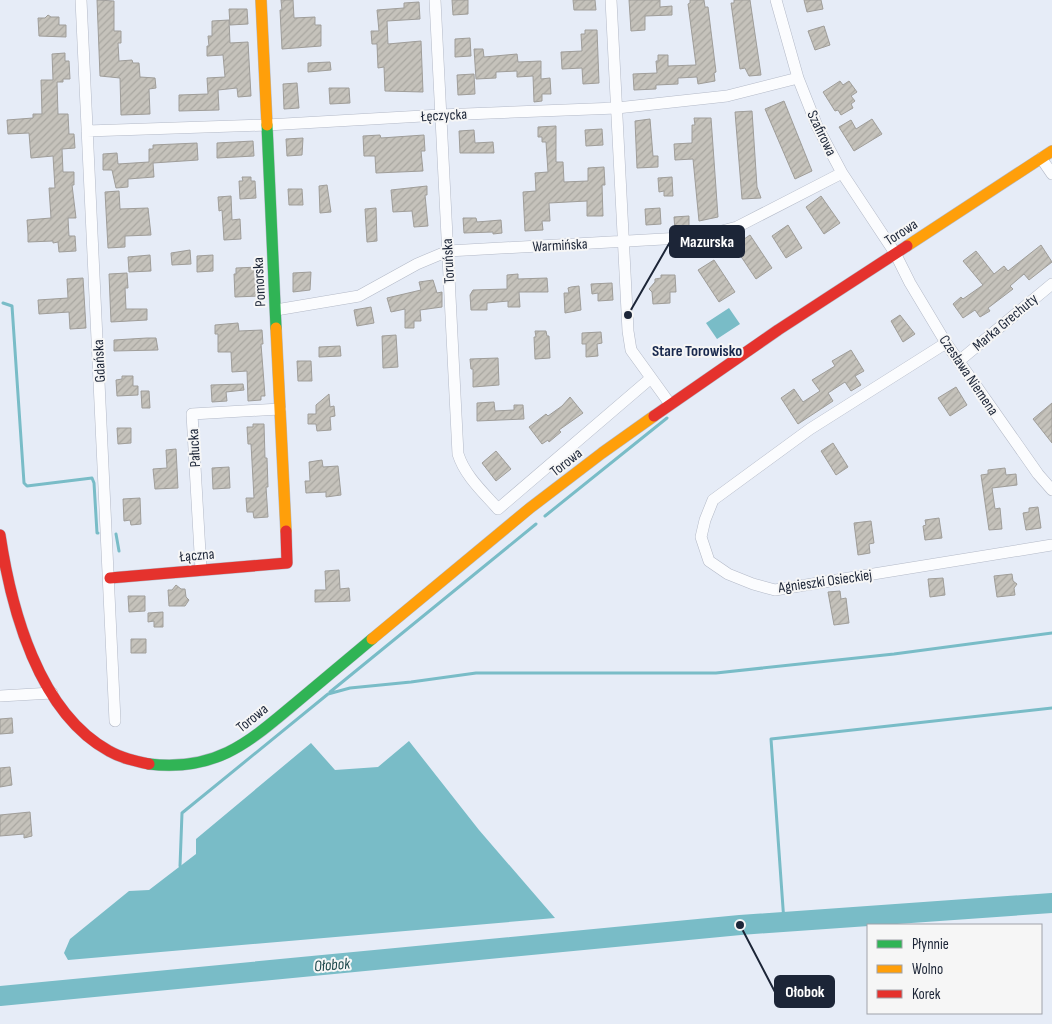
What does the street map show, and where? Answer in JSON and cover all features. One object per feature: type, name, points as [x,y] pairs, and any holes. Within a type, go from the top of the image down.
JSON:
[{"type":"street","name":"Gdańska","points":[[81,0],[110,578],[115,721]]},
{"type":"street","name":"Pomorska","points":[[261,0],[287,563]]},
{"type":"street","name":"Toruńska","points":[[435,0],[458,454],[461,463],[498,509],[651,378]]},
{"type":"street","points":[[611,0],[628,331],[631,350],[670,404]]},
{"type":"street","name":"Szafirowa","points":[[776,0],[798,78],[817,126],[842,174],[895,253]]},
{"type":"street","name":"Łęczycka","points":[[87,131],[267,125],[440,115],[617,108],[727,96],[798,78]]},
{"type":"street","name":"Torowa","points":[[0,535],[6,576],[27,644],[52,693],[70,720],[104,748],[138,762],[175,766],[193,765],[215,759],[235,751],[256,736],[530,508],[602,453],[778,330],[1052,151]]},
{"type":"street","points":[[1040,158],[1052,174]]},
{"type":"street","name":"Warmińska","points":[[276,310],[359,296],[417,264],[448,251],[699,237],[737,226],[842,174]]},
{"type":"street","name":"Czesława Niemena","points":[[895,253],[910,283],[946,343],[1038,474],[1052,490]]},
{"type":"street","name":"Marka Grechuty","points":[[959,361],[1052,284]]},
{"type":"street","name":"Agnieszki Osieckiej","points":[[946,343],[810,429],[713,500],[701,536],[709,561],[728,574],[775,590],[1052,545]]},
{"type":"street","name":"Pałucka","points":[[201,570],[192,414],[280,409]]},
{"type":"street","name":"Łączna","points":[[110,578],[287,563]]},
{"type":"street","points":[[0,696],[52,693]]},
{"type":"water","points":[[729,308],[740,324],[717,339],[706,323]]},
{"type":"water","points":[[409,741],[479,830],[555,918],[68,960],[64,953],[70,939],[129,891],[149,890],[196,854],[196,839],[311,743],[335,770],[378,767]]},
{"type":"building","points":[[97,0],[114,1],[114,31],[121,31],[121,43],[118,43],[119,61],[132,60],[133,63],[139,63],[140,77],[155,78],[156,88],[149,89],[150,114],[121,115],[120,78],[100,76]]},
{"type":"building","points":[[281,0],[293,0],[294,18],[315,17],[315,25],[321,25],[321,46],[282,49]]},
{"type":"building","points":[[452,0],[468,0],[468,14],[453,15]]},
{"type":"building","points":[[573,0],[595,0],[596,10],[574,10]]},
{"type":"building","points":[[629,0],[660,0],[660,7],[672,6],[672,15],[645,16],[645,30],[631,31]]},
{"type":"building","points":[[690,0],[704,0],[705,7],[708,7],[716,72],[714,73],[715,81],[698,84],[697,77],[678,78],[678,84],[656,85],[656,89],[634,90],[633,74],[657,73],[656,61],[658,61],[658,55],[668,55],[668,66],[696,65],[688,4]]},
{"type":"building","points":[[734,0],[750,0],[761,75],[749,76],[745,68],[740,69],[731,3],[734,3]]},
{"type":"building","points":[[804,0],[821,0],[823,9],[807,12]]},
{"type":"building","points":[[419,2],[420,19],[387,21],[388,44],[421,41],[423,92],[385,91],[384,67],[378,68],[377,44],[372,44],[371,31],[379,31],[377,10],[404,8],[404,3]]},
{"type":"building","points":[[229,9],[247,9],[248,24],[230,25]]},
{"type":"building","points":[[48,15],[59,17],[59,25],[66,25],[66,37],[39,36],[38,18],[45,18]]},
{"type":"building","points":[[229,20],[230,43],[248,42],[251,96],[238,97],[237,88],[218,90],[219,110],[179,111],[179,95],[208,94],[207,78],[225,77],[223,55],[207,56],[207,46],[209,46],[208,36],[212,36],[212,21]]},
{"type":"building","points":[[824,26],[830,45],[815,50],[808,31]]},
{"type":"building","points":[[585,30],[597,30],[599,83],[583,84],[582,68],[562,69],[561,52],[582,51],[581,34],[585,34]]},
{"type":"building","points":[[470,38],[471,56],[455,57],[455,39]]},
{"type":"building","points":[[474,49],[483,49],[484,57],[517,54],[518,62],[541,61],[541,79],[550,78],[551,94],[542,94],[542,101],[534,102],[533,76],[517,77],[517,71],[496,72],[496,78],[476,79]]},
{"type":"building","points":[[65,53],[65,61],[69,61],[70,79],[63,79],[63,82],[57,82],[58,114],[68,114],[69,134],[74,134],[75,148],[62,149],[63,172],[74,172],[74,185],[72,185],[76,218],[68,218],[69,236],[75,236],[76,251],[59,252],[58,242],[28,242],[27,220],[51,218],[49,188],[55,188],[53,156],[31,158],[29,133],[8,134],[7,120],[33,118],[33,114],[42,114],[41,80],[53,80],[52,54]]},
{"type":"building","points":[[330,62],[331,70],[308,72],[308,63]]},
{"type":"building","points":[[474,74],[475,94],[458,95],[457,75]]},
{"type":"building","points":[[840,81],[843,85],[849,81],[857,92],[851,96],[855,101],[851,104],[853,108],[841,115],[838,110],[835,111],[823,92]]},
{"type":"building","points":[[297,83],[299,108],[284,109],[283,84]]},
{"type":"building","points":[[329,88],[349,88],[350,103],[330,104]]},
{"type":"building","points":[[784,101],[812,171],[795,179],[765,109]]},
{"type":"building","points":[[752,111],[757,187],[761,198],[742,199],[735,112]]},
{"type":"building","points":[[694,118],[711,118],[718,217],[699,221],[693,159],[675,160],[674,144],[692,143],[692,125],[695,125]]},
{"type":"building","points":[[650,119],[653,156],[658,156],[658,167],[637,168],[635,121]]},
{"type":"building","points":[[872,119],[882,134],[854,151],[839,127],[851,120],[856,129]]},
{"type":"building","points":[[556,126],[556,162],[563,162],[564,182],[588,181],[588,168],[604,167],[605,185],[602,185],[603,216],[587,216],[587,201],[549,203],[550,221],[542,221],[543,230],[525,231],[523,192],[536,191],[535,173],[548,172],[546,142],[542,142],[542,137],[538,137],[538,127]]},
{"type":"building","points":[[602,129],[603,145],[586,146],[585,130]]},
{"type":"building","points":[[474,130],[475,143],[493,142],[494,153],[460,153],[459,131]]},
{"type":"building","points":[[380,135],[381,138],[424,135],[425,151],[421,151],[423,171],[376,173],[375,156],[364,156],[363,136]]},
{"type":"building","points":[[303,138],[302,155],[287,156],[286,139]]},
{"type":"building","points":[[253,141],[254,156],[217,158],[217,143]]},
{"type":"building","points":[[197,143],[198,160],[153,163],[154,177],[128,179],[128,187],[116,188],[112,170],[103,170],[103,154],[117,153],[118,164],[149,162],[149,149],[153,149],[153,145]]},
{"type":"building","points":[[242,177],[251,177],[251,181],[255,181],[256,198],[240,199],[239,181],[243,181]]},
{"type":"building","points":[[672,177],[673,196],[664,196],[664,191],[659,192],[658,178]]},
{"type":"building","points":[[327,185],[331,212],[320,213],[319,186]]},
{"type":"building","points":[[427,186],[427,195],[425,195],[428,226],[414,227],[412,211],[393,212],[391,190]]},
{"type":"building","points":[[288,189],[302,189],[303,205],[289,205]]},
{"type":"building","points":[[119,191],[120,209],[148,208],[151,235],[125,236],[125,247],[108,248],[105,192]]},
{"type":"building","points":[[231,196],[232,220],[240,219],[241,239],[224,240],[222,210],[219,211],[218,197]]},
{"type":"building","points":[[821,196],[840,223],[824,234],[806,207]]},
{"type":"building","points":[[376,208],[377,241],[367,242],[365,209]]},
{"type":"building","points":[[660,208],[661,224],[646,225],[645,209]]},
{"type":"building","points":[[689,216],[689,230],[675,231],[674,217]]},
{"type":"building","points":[[463,218],[476,218],[477,222],[501,220],[502,233],[464,233]]},
{"type":"building","points":[[788,225],[802,248],[786,258],[772,236]]},
{"type":"building","points":[[750,235],[772,268],[756,279],[734,246]]},
{"type":"building","points":[[1041,245],[1052,262],[1029,280],[1024,274],[1010,286],[1013,289],[988,308],[990,311],[980,317],[975,310],[963,318],[953,304],[961,297],[963,299],[983,285],[963,261],[976,251],[994,274],[1004,266],[1008,271]]},
{"type":"building","points":[[190,250],[191,264],[172,265],[171,253]]},
{"type":"building","points":[[150,255],[151,271],[129,272],[128,257]]},
{"type":"building","points":[[213,255],[213,271],[197,272],[197,256]]},
{"type":"building","points":[[714,260],[735,292],[719,302],[698,270]]},
{"type":"building","points":[[259,267],[259,296],[235,297],[234,274],[236,274],[236,268]]},
{"type":"building","points":[[311,272],[310,290],[293,292],[293,273]]},
{"type":"building","points":[[127,273],[128,288],[125,288],[126,309],[147,309],[147,320],[111,322],[109,274]]},
{"type":"building","points":[[518,274],[518,279],[547,278],[548,292],[519,292],[520,307],[508,307],[508,301],[487,303],[487,310],[471,310],[470,295],[473,290],[507,289],[507,275]]},
{"type":"building","points":[[661,275],[675,275],[676,292],[670,292],[670,303],[653,304],[652,292],[649,289],[655,282],[655,279],[661,278]]},
{"type":"building","points":[[83,278],[86,328],[70,329],[69,312],[39,314],[38,300],[68,298],[67,279]]},
{"type":"building","points":[[433,280],[437,293],[442,292],[442,307],[420,310],[421,321],[414,321],[414,328],[405,328],[405,309],[391,312],[387,298],[421,290],[419,282]]},
{"type":"building","points":[[612,283],[613,300],[598,301],[598,293],[592,294],[591,284]]},
{"type":"building","points":[[579,286],[581,310],[565,313],[564,293],[569,293],[568,288]]},
{"type":"building","points":[[371,307],[374,323],[357,326],[354,310]]},
{"type":"building","points":[[900,315],[915,334],[903,342],[891,321]]},
{"type":"building","points":[[238,323],[239,331],[262,330],[263,344],[261,344],[265,396],[261,396],[261,400],[248,401],[247,371],[232,372],[231,352],[218,352],[218,334],[215,334],[215,325]]},
{"type":"building","points":[[535,331],[546,331],[547,336],[549,336],[550,358],[535,359]]},
{"type":"building","points":[[601,332],[602,343],[597,344],[598,356],[586,357],[586,344],[582,344],[582,333]]},
{"type":"building","points":[[396,335],[398,367],[383,368],[382,336]]},
{"type":"building","points":[[156,338],[158,350],[114,351],[114,340]]},
{"type":"building","points":[[340,346],[341,356],[319,357],[319,347]]},
{"type":"building","points":[[851,350],[864,371],[855,376],[861,385],[851,391],[845,382],[828,393],[833,401],[798,424],[781,398],[794,389],[803,402],[820,391],[812,380],[835,366],[832,361]]},
{"type":"building","points":[[498,358],[499,385],[473,387],[473,369],[471,369],[470,359]]},
{"type":"building","points":[[297,361],[311,361],[312,381],[298,381]]},
{"type":"building","points":[[122,376],[133,376],[133,386],[138,386],[138,395],[117,396],[116,380],[122,379]]},
{"type":"building","points":[[243,384],[244,390],[226,392],[227,401],[212,402],[211,385]]},
{"type":"building","points":[[956,387],[967,405],[950,416],[938,398]]},
{"type":"building","points":[[141,391],[149,391],[150,408],[142,408]]},
{"type":"building","points":[[329,394],[330,407],[334,406],[335,416],[330,417],[331,430],[317,431],[316,424],[308,424],[308,414],[316,414],[316,405]]},
{"type":"building","points":[[570,397],[583,413],[559,430],[561,432],[549,442],[548,440],[542,444],[529,427],[546,414],[548,416],[562,406]]},
{"type":"building","points":[[494,402],[495,411],[514,410],[514,405],[523,405],[524,419],[477,421],[477,403]]},
{"type":"building","points":[[1052,403],[1052,443],[1033,419]]},
{"type":"building","points":[[253,424],[264,424],[265,458],[267,458],[268,517],[254,518],[253,512],[247,512],[246,498],[254,498],[251,444],[248,444],[247,427],[253,427]]},
{"type":"building","points":[[117,428],[131,428],[131,443],[118,444]]},
{"type":"building","points":[[833,443],[848,467],[836,475],[821,451]]},
{"type":"building","points":[[176,449],[178,488],[155,489],[153,469],[167,468],[166,450]]},
{"type":"building","points":[[496,451],[511,469],[496,481],[482,463]]},
{"type":"building","points":[[322,460],[323,467],[338,466],[341,495],[326,497],[326,492],[306,493],[305,481],[310,481],[309,462]]},
{"type":"building","points":[[229,467],[230,488],[213,489],[212,468]]},
{"type":"building","points":[[1005,468],[1006,475],[1016,474],[1017,485],[992,488],[995,509],[1000,508],[1002,529],[989,530],[981,475],[988,474],[988,470]]},
{"type":"building","points":[[140,498],[141,524],[131,525],[130,520],[124,521],[123,499]]},
{"type":"building","points":[[1038,507],[1041,528],[1026,530],[1023,513],[1029,512],[1029,508]]},
{"type":"building","points":[[939,518],[942,538],[925,540],[923,526],[926,525],[925,520]]},
{"type":"building","points":[[871,521],[874,543],[869,544],[870,553],[858,555],[854,523]]},
{"type":"building","points":[[339,570],[340,589],[349,588],[350,601],[315,602],[315,590],[326,590],[325,571]]},
{"type":"building","points":[[1012,574],[1013,581],[1017,584],[1014,588],[1015,595],[997,597],[994,576]]},
{"type":"building","points":[[943,578],[945,595],[930,597],[928,579]]},
{"type":"building","points":[[176,585],[181,589],[185,589],[186,597],[189,600],[185,606],[169,606],[168,590],[172,590]]},
{"type":"building","points":[[840,591],[841,599],[846,598],[849,623],[834,625],[828,592]]},
{"type":"building","points":[[128,596],[145,596],[145,611],[129,612]]},
{"type":"building","points":[[163,612],[163,627],[154,627],[154,621],[148,622],[148,613]]},
{"type":"building","points":[[131,639],[146,639],[146,653],[131,653]]},
{"type":"building","points":[[12,718],[13,733],[0,734],[0,719]]},
{"type":"building","points":[[10,767],[12,785],[0,787],[0,768]]},
{"type":"building","points":[[30,812],[32,836],[24,838],[24,834],[0,836],[0,815]]},
{"type":"waterway","points":[[3,303],[12,306],[24,483],[27,486],[92,478],[98,533]]},
{"type":"waterway","points":[[545,516],[667,418]]},
{"type":"waterway","points":[[330,692],[536,524]]},
{"type":"waterway","points":[[116,534],[119,551]]},
{"type":"waterway","points":[[180,866],[182,813],[328,694],[350,688],[476,673],[716,673],[894,654],[1052,633]]},
{"type":"waterway","points":[[784,922],[771,739],[1052,708]]},
{"type":"waterway","name":"Ołobok","points":[[0,996],[740,925],[1052,903]]},
{"type":"traffic: fast","points":[[267,125],[276,328]]},
{"type":"traffic: fast","points":[[149,764],[173,765],[194,763],[231,751],[264,729],[372,639]]},
{"type":"traffic: slow","points":[[261,0],[267,125]]},
{"type":"traffic: slow","points":[[907,246],[1052,151]]},
{"type":"traffic: slow","points":[[276,328],[286,531]]},
{"type":"traffic: slow","points":[[372,639],[530,508],[654,416]]},
{"type":"traffic: jam","points":[[654,416],[778,330],[907,246]]},
{"type":"traffic: jam","points":[[110,578],[287,563],[286,531]]},
{"type":"traffic: jam","points":[[0,535],[5,564],[21,625],[32,656],[46,685],[64,711],[84,734],[109,751],[128,759],[149,764]]},
{"type":"place","name":"Mazurska","points":[[628,315]]},
{"type":"place","name":"Ołobok","points":[[740,925]]},
{"type":"district","name":"Stare Torowisko","points":[[697,350]]}]
